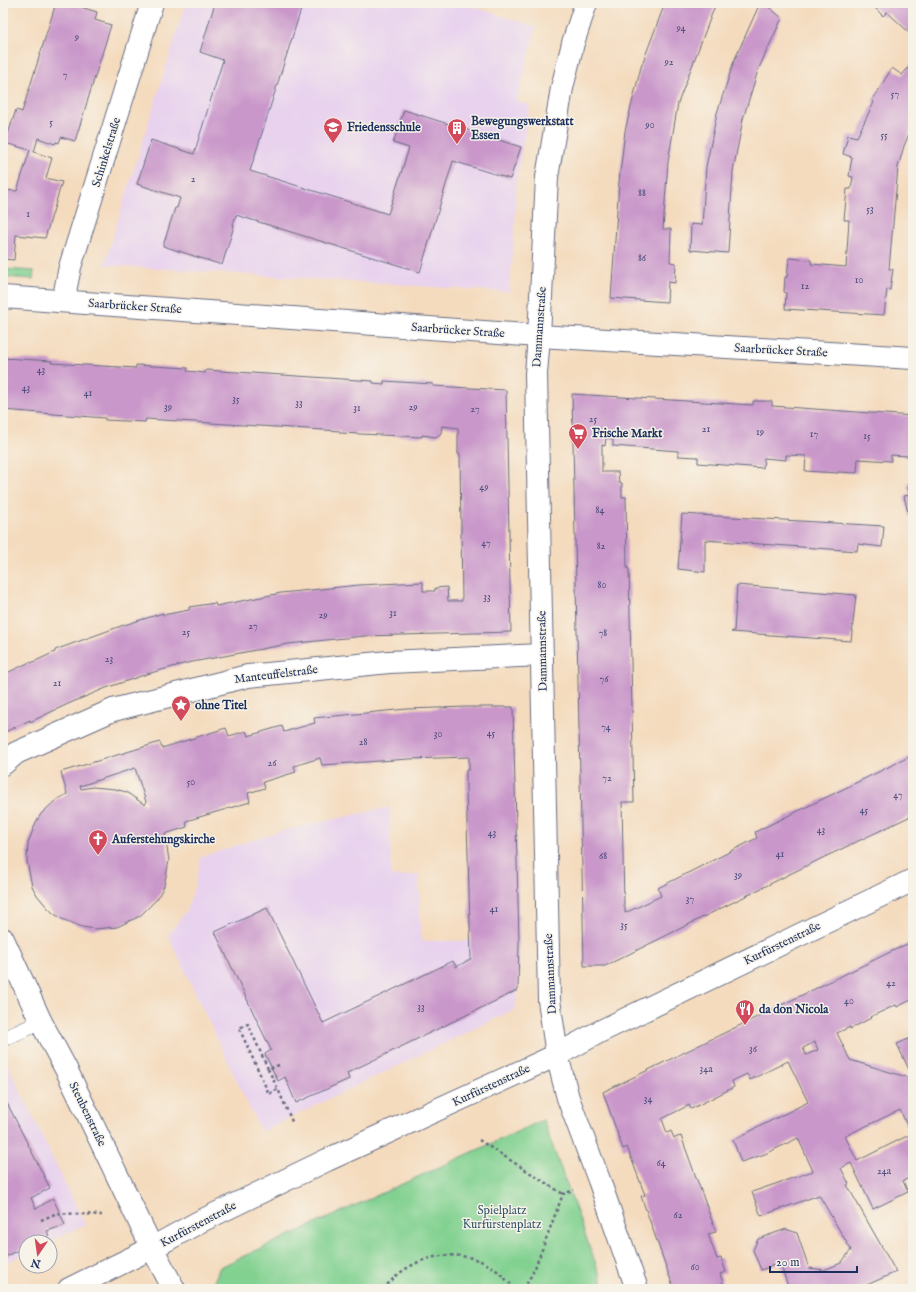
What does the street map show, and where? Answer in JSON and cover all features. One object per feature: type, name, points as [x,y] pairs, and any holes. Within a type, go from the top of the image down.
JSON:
[{"type":"street","name":"Schinkelstraße","points":[[63,301],[70,267],[152,3]]},
{"type":"street","name":"Dammannstraße","points":[[586,3],[573,44],[562,88],[547,177],[536,374],[549,1000],[557,1055],[568,1098],[599,1180],[637,1289]]},
{"type":"street","name":"Saarbrücker Straße","points":[[3,297],[539,336],[913,358]]},
{"type":"street","name":"Manteuffelstraße","points":[[3,764],[16,753],[113,710],[248,676],[389,662],[542,655]]},
{"type":"street","name":"Kurfürstenstraße","points":[[68,1289],[152,1248],[199,1222],[326,1160],[557,1055],[613,1025],[913,880]]},
{"type":"street","name":"Steubenstraße","points":[[4,942],[41,1022],[66,1069],[152,1248],[174,1289]]},
{"type":"lane","points":[[3,1039],[41,1022]]},
{"type":"path","points":[[278,1089],[268,1094],[239,1028],[248,1024],[268,1069],[278,1089],[294,1124]]},
{"type":"path","points":[[268,1069],[279,1066]]},
{"type":"path","points":[[479,1140],[563,1194]]},
{"type":"path","points":[[524,1289],[535,1268],[563,1194],[599,1180]]},
{"type":"path","points":[[42,1220],[57,1213],[102,1215]]},
{"type":"path","points":[[383,1289],[408,1267],[423,1260],[445,1256],[464,1256],[481,1262],[495,1270],[516,1289]]},
{"type":"shaded area","name":"Friedensschule","points":[[186,3],[462,3],[536,27],[517,101],[530,105],[516,182],[515,223],[509,292],[104,265]]},
{"type":"shaded area","points":[[390,807],[391,877],[419,875],[421,941],[519,941],[518,990],[515,1009],[261,1132],[168,935],[186,911],[195,886],[201,857],[281,831]]},
{"type":"shaded area","points":[[3,1055],[85,1225],[58,1238],[58,1234],[18,1234],[18,1257],[3,1264]]},
{"type":"green space","points":[[3,269],[34,271],[33,279],[3,277]]},
{"type":"green space","name":"Spielplatz Kurfürstenplatz","points":[[543,1120],[605,1289],[211,1289],[220,1267]]},
{"type":"building","points":[[56,3],[68,3],[97,12],[95,20],[111,25],[75,141],[61,137],[59,143],[56,142],[55,144],[38,138],[34,152],[52,158],[46,178],[62,182],[45,238],[16,235],[14,260],[3,259],[3,190],[17,191],[30,150],[5,143],[16,110],[22,112]]},
{"type":"building","points":[[215,3],[303,3],[250,171],[388,214],[409,148],[393,143],[404,110],[521,147],[510,179],[453,161],[420,272],[236,215],[222,265],[163,246],[175,208],[177,208],[180,198],[137,184],[151,140],[194,154],[223,60],[200,52]]},
{"type":"building","points":[[665,3],[716,3],[678,103],[668,162],[663,229],[671,229],[670,262],[676,263],[675,283],[668,282],[667,302],[611,298],[619,182],[625,131],[641,67]]},
{"type":"building","points":[[760,3],[764,3],[782,18],[758,70],[743,119],[733,171],[728,253],[690,250],[691,224],[702,225],[706,167],[717,113],[734,61]]},
{"type":"building","points":[[870,3],[913,3],[913,36],[887,12],[883,16]]},
{"type":"building","points":[[913,62],[913,124],[904,146],[898,167],[889,269],[893,269],[890,290],[887,289],[884,315],[785,309],[785,277],[787,277],[789,258],[811,260],[811,264],[846,267],[849,220],[844,220],[847,189],[851,189],[853,177],[849,176],[852,157],[843,154],[848,135],[857,137],[874,102],[872,101],[892,68],[902,75]]},
{"type":"building","points":[[3,358],[52,361],[51,363],[136,368],[136,365],[188,368],[187,371],[205,373],[206,370],[373,381],[373,383],[384,384],[384,381],[433,384],[433,386],[506,390],[511,632],[364,636],[288,644],[187,663],[147,674],[106,688],[3,733],[3,678],[8,676],[7,673],[55,652],[55,650],[121,626],[163,613],[163,615],[189,610],[189,607],[215,603],[216,606],[281,593],[359,585],[423,582],[423,591],[435,591],[435,588],[447,587],[448,601],[462,601],[460,454],[458,454],[458,428],[442,426],[441,433],[436,437],[422,435],[422,437],[340,433],[340,431],[146,419],[145,422],[105,420],[105,418],[3,410]]},
{"type":"building","points":[[572,394],[753,405],[753,401],[772,401],[772,406],[913,416],[912,472],[908,456],[891,455],[891,461],[858,459],[857,473],[838,473],[805,471],[806,456],[786,455],[786,460],[764,458],[763,468],[698,463],[698,457],[678,456],[678,451],[613,446],[613,439],[606,438],[605,446],[602,445],[602,472],[618,472],[619,483],[622,483],[622,497],[626,497],[634,802],[622,802],[625,913],[661,896],[658,888],[757,838],[755,832],[913,755],[913,815],[812,863],[605,966],[584,966]]},
{"type":"building","points":[[913,482],[913,516],[909,517],[904,496],[910,495],[907,484]]},
{"type":"building","points":[[682,514],[884,526],[882,547],[858,544],[857,551],[705,540],[705,572],[678,569]]},
{"type":"building","points":[[737,585],[856,595],[851,641],[731,632],[734,631]]},
{"type":"building","points":[[513,707],[519,941],[518,990],[347,1073],[349,1079],[296,1103],[285,1077],[278,1081],[265,1054],[271,1050],[215,932],[267,908],[323,1023],[453,961],[456,967],[471,959],[466,788],[466,770],[469,770],[469,757],[409,759],[322,765],[320,758],[294,766],[296,772],[263,782],[265,788],[248,793],[250,802],[186,821],[187,827],[165,834],[169,861],[164,886],[157,899],[140,916],[117,927],[95,929],[82,927],[62,919],[46,906],[32,886],[27,862],[28,843],[36,822],[41,814],[56,800],[67,794],[61,772],[160,742],[162,748],[226,728],[229,736],[246,731],[248,736],[282,726],[284,732],[315,723],[314,718],[407,709]],"holes":[[[135,768],[146,802],[145,805],[126,792],[115,789],[93,787],[81,789],[80,786]]]},
{"type":"building","points":[[913,941],[913,999],[897,1007],[896,1005],[870,1017],[871,1018],[850,1029],[850,1027],[837,1033],[850,1060],[913,1079],[913,1176],[903,1181],[908,1192],[873,1209],[851,1163],[841,1168],[849,1184],[847,1185],[896,1272],[858,1289],[789,1289],[780,1263],[761,1270],[753,1250],[758,1239],[786,1229],[797,1233],[809,1268],[824,1270],[841,1263],[851,1250],[819,1195],[761,1216],[752,1192],[813,1171],[798,1138],[765,1154],[741,1162],[733,1140],[808,1102],[788,1061],[750,1080],[747,1074],[732,1081],[734,1087],[691,1109],[689,1105],[662,1119],[667,1133],[671,1131],[674,1138],[681,1136],[716,1232],[708,1234],[717,1259],[721,1258],[726,1272],[720,1274],[725,1289],[674,1289],[641,1196],[645,1195],[627,1147],[623,1149],[603,1092]],"holes":[[[815,1042],[818,1050],[806,1055],[803,1048]],[[900,1110],[911,1134],[857,1161],[845,1136]]]},
{"type":"building","points":[[913,1037],[913,1078],[897,1044]]},
{"type":"building","points":[[3,1095],[50,1188],[31,1198],[36,1209],[53,1198],[65,1225],[47,1231],[48,1234],[18,1234],[18,1250],[3,1258]]},
{"type":"place","name":"Friedensschule","points":[[333,144]]},
{"type":"place","name":"Bewegungswerkstatt Essen","points":[[457,145]]},
{"type":"place","name":"Frische Markt","points":[[578,450]]},
{"type":"place","name":"ohne Titel","points":[[181,722]]},
{"type":"place","name":"Auferstehungskirche","points":[[98,856]]},
{"type":"place","name":"da don Nicola","points":[[745,1026]]}]
